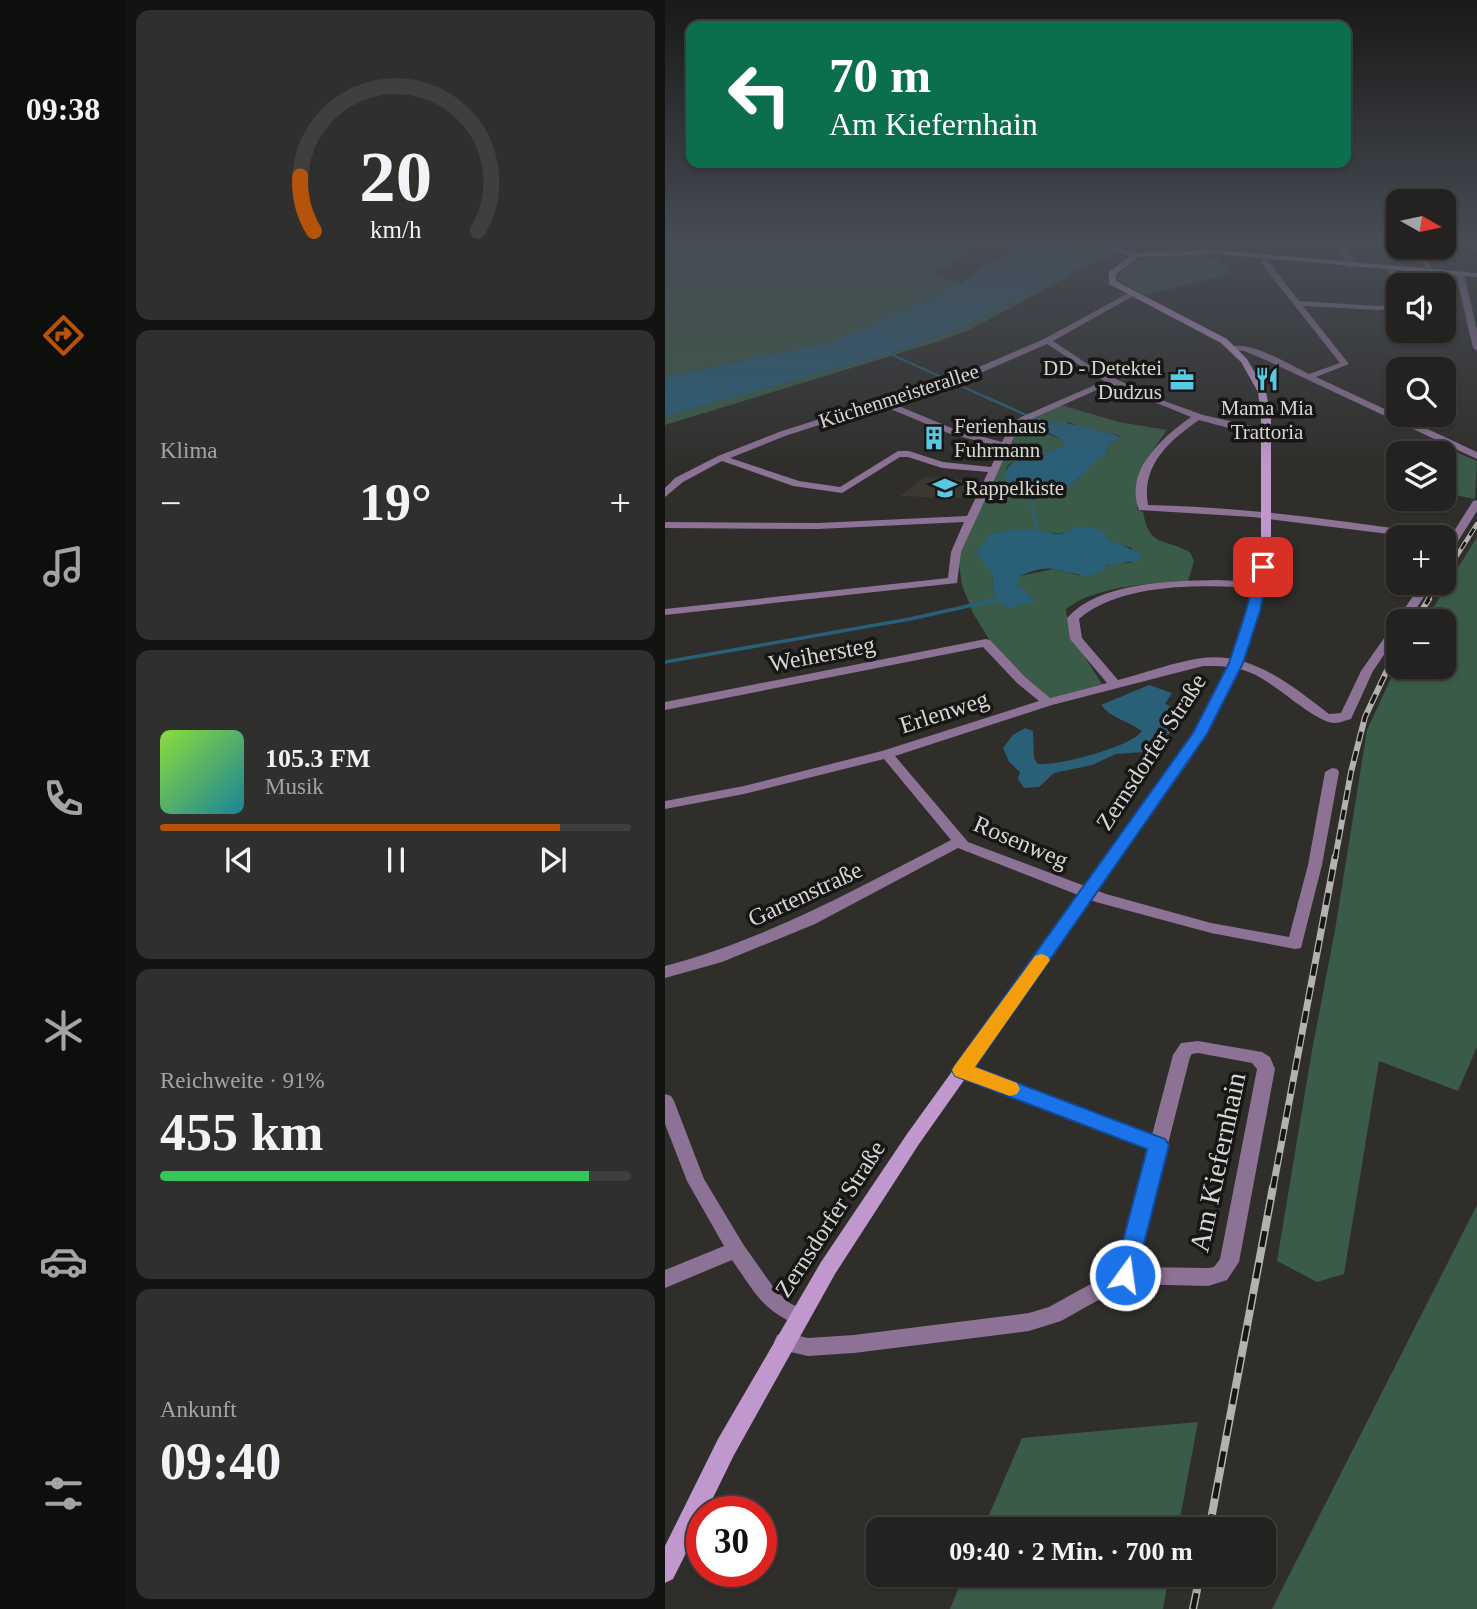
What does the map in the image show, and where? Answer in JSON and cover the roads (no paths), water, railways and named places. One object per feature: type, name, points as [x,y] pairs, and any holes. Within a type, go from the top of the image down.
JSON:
[{"type":"street","name":"Küchenmeisterallee","points":[[665,494],[679,480],[721,458],[782,434],[952,380],[1047,341],[1091,316]]},
{"type":"street","name":"Zernsdorfer Straße","points":[[665,1571],[699,1500],[799,1316],[880,1188],[1183,760],[1236,663],[1259,585],[1266,542],[1266,430],[1261,389],[1251,370],[1232,348],[1209,332],[1178,316]]},
{"type":"street","points":[[1307,316],[1345,364],[1307,377]]},
{"type":"street","points":[[1470,316],[1477,348]]},
{"type":"street","points":[[1047,341],[1110,381],[1145,397],[1199,415],[1266,430]]},
{"type":"street","points":[[1232,348],[1248,349],[1477,456]]},
{"type":"street","points":[[665,612],[953,581],[956,552],[1013,429],[1024,419],[1110,381]]},
{"type":"street","points":[[883,403],[951,430],[1004,445]]},
{"type":"street","points":[[1199,415],[1163,441],[1148,463],[1140,489],[1143,508],[1211,508],[1266,513],[1386,530]]},
{"type":"street","points":[[721,458],[797,484],[842,490],[898,454],[909,454],[942,465],[994,470]]},
{"type":"street","points":[[1456,530],[1477,503]]},
{"type":"street","points":[[665,525],[849,526],[970,519]]},
{"type":"street","points":[[1114,684],[1083,649],[1073,631],[1073,618],[1087,604],[1108,596],[1161,586],[1259,585]]},
{"type":"street","name":"Weihersteg","points":[[665,706],[986,643],[1021,680],[1048,702]]},
{"type":"street","name":"Erlenweg","points":[[665,805],[744,790],[887,754],[1048,702],[1203,662],[1236,663],[1266,673],[1325,718],[1335,719],[1346,716],[1367,671],[1386,643]]},
{"type":"street","name":"Rosenweg","points":[[887,754],[958,842],[1089,894],[1211,928],[1296,944],[1315,865],[1332,772]]},
{"type":"street","name":"Gartenstraße","points":[[665,972],[716,958],[810,920],[958,842]]},
{"type":"street","name":"Am Kiefernhain","points":[[1198,1047],[1256,1057],[1264,1062],[1266,1069],[1229,1262],[1220,1274],[1207,1277],[1125,1275],[1182,1055],[1188,1048],[1198,1047]]},
{"type":"street","points":[[962,1070],[1158,1145]]},
{"type":"street","points":[[665,1101],[696,1181],[737,1250],[769,1297],[784,1310],[799,1316]]},
{"type":"street","points":[[665,1279],[737,1250]]},
{"type":"street","points":[[784,1342],[808,1347],[854,1344],[1029,1322],[1054,1315],[1125,1275]]},
{"type":"water","points":[[890,316],[983,316],[906,349],[665,416],[665,377],[834,341]]},
{"type":"water","points":[[1053,421],[1121,437],[1109,444],[1105,455],[1068,485],[1031,498],[1022,499],[1007,493],[1006,472],[1010,465],[1024,458],[1050,452],[1064,444],[1061,439],[1041,429],[1044,423]]},
{"type":"water","points":[[1074,527],[1095,528],[1106,533],[1107,539],[1142,554],[1142,560],[1107,565],[1096,574],[1089,575],[1049,569],[1036,570],[1020,576],[1017,586],[1024,589],[1034,602],[1008,608],[995,600],[992,574],[976,553],[989,535],[1025,529],[1060,534]]},
{"type":"water","points":[[1149,685],[1172,693],[1165,704],[1182,711],[1175,729],[1144,752],[1116,754],[1092,765],[1054,773],[1039,787],[1024,788],[1018,779],[1020,772],[1009,762],[1003,748],[1013,735],[1025,728],[1033,731],[1034,758],[1038,764],[1077,759],[1110,749],[1142,731],[1101,705]]},
{"type":"waterway","points":[[886,352],[992,400]]},
{"type":"waterway","points":[[988,398],[1044,423]]},
{"type":"waterway","points":[[1031,500],[1037,530]]},
{"type":"waterway","points":[[665,662],[910,619],[995,600],[990,601]]},
{"type":"railway","points":[[1456,557],[1477,524]]},
{"type":"railway","points":[[1427,601],[1431,595]]},
{"type":"railway","points":[[1423,609],[1429,599]]},
{"type":"railway","points":[[1335,859],[1351,772],[1365,717],[1386,672]]},
{"type":"railway","points":[[1273,1188],[1335,857]]},
{"type":"railway","points":[[1211,1517],[1273,1187]]},
{"type":"railway","points":[[1193,1609],[1198,1587]]},
{"type":"place","name":"Mama Mia Trattoria","points":[[1267,379]]},
{"type":"place","name":"DD - Detektei Dudzus","points":[[1182,380]]},
{"type":"place","name":"Ferienhaus Fuhrmann","points":[[934,438]]},
{"type":"place","name":"Rappelkiste","points":[[945,488]]}]
